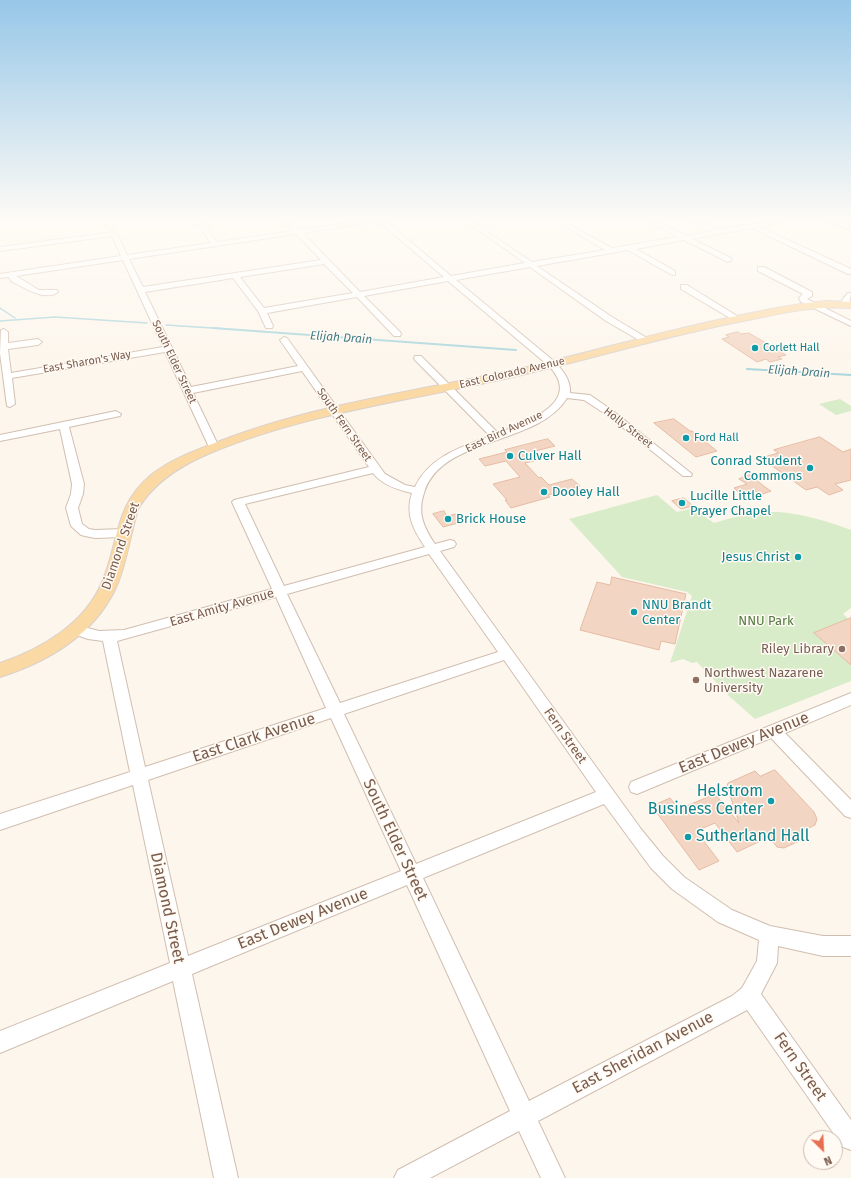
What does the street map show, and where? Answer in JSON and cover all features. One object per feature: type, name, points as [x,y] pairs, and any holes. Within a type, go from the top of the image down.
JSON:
[{"type":"main road","name":"East Colorado Avenue","points":[[214,447],[282,424],[552,364],[644,340],[812,304],[848,305]]},
{"type":"main road","name":"Diamond Street","points":[[76,630],[93,612],[103,598],[110,584],[131,509],[136,498],[146,486],[171,468],[214,447]]},
{"type":"main road","points":[[0,670],[15,666],[48,649],[76,630]]},
{"type":"street","points":[[12,276],[14,279],[38,292],[54,292]]},
{"type":"street","name":"South Elder Street","points":[[134,276],[214,447]]},
{"type":"street","points":[[140,290],[236,276],[262,311],[269,326]]},
{"type":"street","points":[[342,276],[396,334]]},
{"type":"street","points":[[446,276],[552,364],[560,373],[565,382],[564,395]]},
{"type":"street","points":[[262,311],[468,276]]},
{"type":"street","points":[[548,276],[609,319],[644,340]]},
{"type":"street","points":[[774,276],[809,294],[803,298],[804,300],[851,324]]},
{"type":"street","points":[[684,287],[738,319]]},
{"type":"street","points":[[848,305],[846,300],[851,295]]},
{"type":"street","points":[[4,332],[2,347],[7,399]]},
{"type":"street","name":"South Fern Street","points":[[284,340],[381,476],[401,487],[418,491]]},
{"type":"street","points":[[2,347],[38,342]]},
{"type":"street","name":"East Sharon's Way","points":[[4,373],[167,349]]},
{"type":"street","points":[[418,358],[496,437]]},
{"type":"street","points":[[187,391],[304,368]]},
{"type":"street","name":"East Bird Avenue","points":[[418,491],[426,477],[436,466],[450,457],[538,419],[554,408],[564,395]]},
{"type":"street","name":"Holly Street","points":[[564,395],[587,397],[610,413],[687,474]]},
{"type":"street","points":[[0,438],[116,414]]},
{"type":"street","points":[[64,425],[78,484],[77,494],[72,508],[77,526],[85,532],[90,533],[124,533]]},
{"type":"street","name":"South Elder Street","points":[[376,469],[238,502],[553,1178]]},
{"type":"street","name":"Fern Street","points":[[418,491],[414,505],[416,522],[432,549],[607,795],[657,862],[678,884],[725,916],[769,935]]},
{"type":"street","name":"East Amity Avenue","points":[[76,630],[88,636],[109,638],[124,635],[450,544]]},
{"type":"street","name":"Diamond Street","points":[[109,638],[226,1178]]},
{"type":"street","name":"East Clark Avenue","points":[[0,822],[507,654]]},
{"type":"street","name":"East Dewey Avenue","points":[[637,787],[851,699]]},
{"type":"street","points":[[774,731],[851,811]]},
{"type":"street","name":"East Dewey Avenue","points":[[0,1042],[607,795]]},
{"type":"street","points":[[769,935],[823,946],[851,946]]},
{"type":"street","name":"East Sheridan Avenue","points":[[406,1178],[739,1003],[749,995],[767,963],[769,935]]},
{"type":"street","name":"Fern Street","points":[[749,995],[851,1139]]},
{"type":"green space","points":[[840,399],[851,406],[851,411],[836,415],[819,404]]},
{"type":"green space","name":"NNU Park","points":[[657,495],[677,512],[693,508],[714,523],[751,513],[783,512],[813,518],[851,530],[851,608],[843,614],[851,621],[851,681],[755,719],[730,697],[697,662],[692,663],[683,659],[670,663],[692,596],[687,592],[622,577],[569,519]]},
{"type":"building","name":"Corlett Hall","points":[[738,332],[741,334],[749,333],[786,355],[778,357],[782,359],[770,362],[766,359],[757,362],[722,339],[729,337],[726,335]]},
{"type":"building","name":"Ford Hall","points":[[674,419],[717,451],[696,457],[654,423]]},
{"type":"building","name":"Conrad Student Commons","points":[[820,437],[843,452],[851,449],[851,480],[835,484],[843,490],[829,495],[817,487],[806,490],[761,458],[778,453],[774,450]]},
{"type":"building","points":[[548,439],[555,446],[527,453],[534,461],[525,463],[539,478],[541,477],[549,485],[572,479],[580,486],[548,495],[550,497],[511,508],[505,500],[507,500],[493,484],[520,477],[506,461],[485,466],[479,459],[507,452],[505,450]]},
{"type":"building","points":[[750,475],[771,491],[760,495],[754,490],[741,494],[734,488],[747,484],[739,479]]},
{"type":"building","name":"Lucille Little Prayer Chapel","points":[[684,498],[693,506],[681,509],[672,501]]},
{"type":"building","name":"Brick House","points":[[444,511],[447,516],[456,514],[462,522],[443,527],[433,514]]},
{"type":"building","name":"NNU Brandt Center","points":[[612,577],[686,594],[675,644],[661,641],[659,650],[580,630],[597,582],[610,585]]},
{"type":"building","name":"Riley Library","points":[[851,618],[851,665],[814,633]]},
{"type":"building","points":[[775,770],[814,812],[817,819],[815,825],[794,835],[799,841],[784,848],[777,847],[769,837],[737,852],[715,823],[696,831],[719,861],[699,870],[652,806],[670,798],[679,809],[715,794],[739,823],[727,786],[728,783],[755,771],[760,776]]},
{"type":"waterway","points":[[0,308],[15,318]]},
{"type":"waterway","name":"Elijah Drain","points":[[0,321],[55,317],[147,323]]},
{"type":"waterway","name":"Elijah Drain","points":[[166,325],[225,329]]},
{"type":"waterway","name":"Elijah Drain","points":[[213,328],[225,329]]},
{"type":"waterway","name":"Elijah Drain","points":[[225,329],[516,350]]},
{"type":"waterway","name":"Elijah Drain","points":[[747,369],[851,375]]},
{"type":"place","name":"Corlett Hall","points":[[755,348]]},
{"type":"place","name":"Ford Hall","points":[[686,438]]},
{"type":"place","name":"Culver Hall","points":[[510,456]]},
{"type":"place","name":"Conrad Student Commons","points":[[810,468]]},
{"type":"place","name":"Dooley Hall","points":[[544,492]]},
{"type":"place","name":"Lucille Little Prayer Chapel","points":[[682,503]]},
{"type":"place","name":"Brick House","points":[[448,519]]},
{"type":"place","name":"Jesus Christ","points":[[798,557]]},
{"type":"place","name":"NNU Brandt Center","points":[[634,612]]},
{"type":"place","name":"Riley Library","points":[[842,649]]},
{"type":"place","name":"Northwest Nazarene University","points":[[696,680]]},
{"type":"place","name":"Helstrom Business Center","points":[[771,801]]},
{"type":"place","name":"Sutherland Hall","points":[[688,837]]}]
